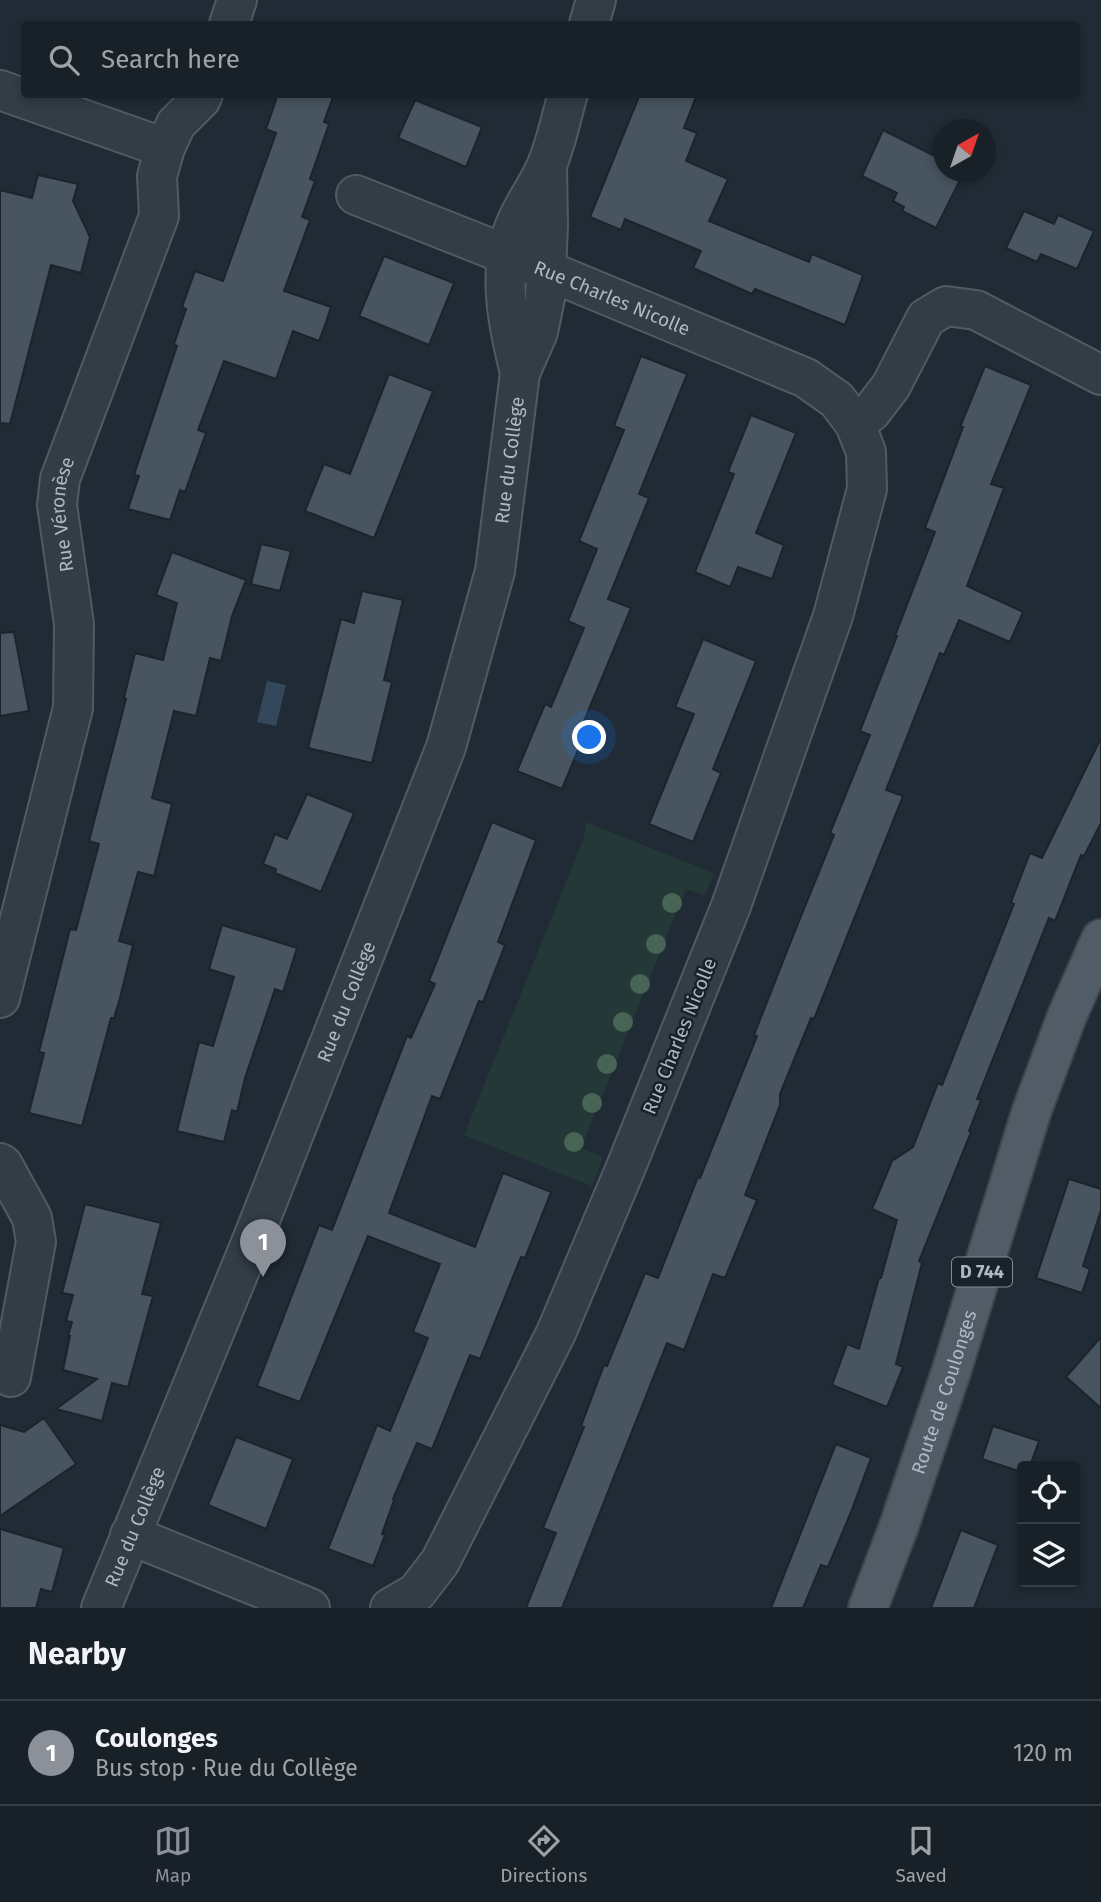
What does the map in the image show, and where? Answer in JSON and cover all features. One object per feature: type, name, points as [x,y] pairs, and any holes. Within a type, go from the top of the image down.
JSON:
[{"type":"main road","name":"Route de Coulonges","points":[[868,1608],[947,1385],[1031,1113],[1067,1016],[1101,939]]},
{"type":"street","points":[[230,21],[237,0]]},
{"type":"street","points":[[590,21],[596,0]]},
{"type":"street","points":[[0,90],[21,97]]},
{"type":"street","points":[[23,98],[165,148]]},
{"type":"street","name":"Rue Véronèse","points":[[0,998],[73,708],[74,624],[57,505],[60,479],[159,216],[157,176],[165,148],[176,124],[201,98]]},
{"type":"street","name":"Rue du Collège","points":[[520,373],[509,328],[507,256],[518,218],[547,166],[567,98]]},
{"type":"street","name":"Rue du Collège","points":[[101,1608],[246,1256],[446,747],[495,571],[520,373],[538,332],[545,298],[547,166]]},
{"type":"street","name":"Rue Charles Nicolle","points":[[356,195],[806,378],[837,400],[855,424],[866,452],[867,489],[833,616],[731,906],[556,1333],[440,1562],[416,1592],[390,1608]]},
{"type":"street","points":[[855,424],[871,412],[891,386],[926,318],[946,306],[976,310],[1101,374]]},
{"type":"street","points":[[0,1163],[32,1218],[36,1242],[11,1377]]},
{"type":"street","points":[[130,1535],[310,1608]]},
{"type":"green space","points":[[586,822],[714,873],[705,896],[686,889],[581,1148],[603,1157],[592,1186],[464,1135],[584,837]]},
{"type":"water","points":[[267,681],[286,685],[276,726],[257,722]]},
{"type":"building","points":[[277,98],[333,98],[324,122],[329,124],[310,179],[315,181],[302,217],[310,220],[284,291],[331,307],[325,325],[319,341],[293,331],[276,379],[224,361],[198,430],[206,433],[185,492],[180,490],[170,520],[128,509],[139,476],[134,475],[177,346],[174,344],[186,309],[182,307],[195,271],[223,281],[276,133],[266,129]]},
{"type":"building","points":[[638,98],[695,98],[684,128],[697,133],[686,161],[728,179],[709,221],[809,262],[812,254],[863,275],[845,325],[755,289],[752,294],[693,268],[701,251],[625,219],[621,230],[590,217]]},
{"type":"building","points":[[415,100],[482,127],[466,167],[398,138]]},
{"type":"building","points":[[883,130],[933,155],[933,182],[959,182],[936,228],[902,211],[904,207],[893,201],[897,193],[862,176]]},
{"type":"building","points":[[38,175],[78,184],[73,201],[90,237],[81,273],[51,265],[10,424],[0,423],[0,190],[32,198]]},
{"type":"building","points":[[1024,211],[1054,224],[1058,215],[1094,231],[1077,269],[1041,254],[1037,262],[1006,248]]},
{"type":"building","points":[[384,256],[454,283],[429,345],[359,316]]},
{"type":"building","points":[[641,356],[687,374],[639,494],[649,498],[608,599],[631,608],[584,721],[589,723],[562,789],[517,771],[545,704],[551,707],[584,628],[568,621],[597,549],[579,541],[624,430],[614,426]]},
{"type":"building","points":[[985,366],[1031,385],[991,484],[1004,488],[967,586],[1023,612],[1010,642],[959,620],[944,655],[940,653],[886,790],[903,796],[814,1019],[811,1018],[780,1094],[780,1105],[745,1195],[757,1200],[725,1278],[713,1274],[684,1350],[667,1343],[562,1608],[526,1608],[556,1533],[543,1528],[584,1427],[581,1426],[604,1365],[607,1366],[645,1273],[658,1278],[757,1036],[754,1035],[834,835],[830,833],[870,735],[860,731],[935,532],[925,528],[963,427],[960,427]]},
{"type":"building","points":[[389,374],[433,391],[374,538],[305,511],[324,464],[350,474]]},
{"type":"building","points":[[751,415],[796,433],[756,533],[784,545],[772,579],[738,567],[730,587],[695,572],[734,474],[728,472]]},
{"type":"building","points":[[261,544],[291,551],[280,591],[251,584]]},
{"type":"building","points":[[172,552],[246,580],[232,616],[221,661],[210,658],[196,716],[174,711],[152,798],[172,804],[154,876],[138,872],[119,941],[133,945],[82,1126],[29,1113],[44,1053],[39,1052],[70,929],[76,930],[99,844],[89,841],[126,699],[124,698],[135,653],[163,660],[177,603],[156,595]]},
{"type":"building","points":[[362,591],[403,600],[384,680],[392,682],[372,763],[308,748],[341,619],[354,623]]},
{"type":"building","points":[[14,632],[29,711],[0,716],[0,633]]},
{"type":"building","points":[[703,639],[756,661],[713,769],[721,773],[693,842],[649,824],[694,714],[675,707]]},
{"type":"building","points":[[1101,738],[1101,823],[1084,856],[1081,855],[1055,921],[1049,918],[977,1099],[981,1100],[969,1131],[971,1132],[919,1261],[922,1263],[896,1364],[903,1367],[887,1407],[832,1385],[847,1344],[859,1349],[897,1220],[872,1209],[892,1161],[913,1147],[938,1083],[942,1085],[1014,904],[1011,902],[1030,853],[1042,858]]},
{"type":"building","points":[[307,794],[354,813],[321,892],[275,873],[276,869],[263,864],[275,834],[287,839]]},
{"type":"building","points":[[492,822],[536,840],[498,942],[505,945],[483,1002],[479,1001],[440,1099],[432,1096],[389,1213],[475,1247],[503,1173],[551,1192],[525,1258],[521,1257],[480,1359],[470,1355],[432,1449],[417,1443],[393,1499],[382,1534],[385,1535],[373,1566],[328,1549],[377,1425],[390,1431],[428,1338],[413,1332],[440,1264],[368,1236],[300,1402],[257,1386],[319,1225],[332,1230],[407,1036],[411,1038],[435,984],[429,981]]},
{"type":"building","points":[[222,925],[297,948],[283,992],[275,989],[245,1078],[237,1112],[232,1110],[224,1142],[177,1131],[199,1042],[213,1046],[234,977],[209,969]]},
{"type":"building","points":[[1069,1179],[1101,1189],[1101,1210],[1083,1266],[1090,1269],[1082,1293],[1036,1278]]},
{"type":"building","points":[[85,1204],[161,1223],[142,1294],[153,1296],[128,1387],[112,1383],[102,1421],[56,1409],[97,1379],[63,1370],[72,1322],[66,1321],[73,1295],[62,1293]]},
{"type":"building","points":[[1101,1337],[1101,1408],[1066,1377]]},
{"type":"building","points":[[44,1418],[76,1464],[0,1516],[0,1425],[24,1432]]},
{"type":"building","points":[[993,1426],[1039,1441],[1032,1461],[1017,1461],[1017,1470],[982,1459]]},
{"type":"building","points":[[236,1437],[293,1459],[266,1529],[208,1505]]},
{"type":"building","points":[[836,1444],[871,1458],[851,1512],[828,1567],[821,1565],[803,1608],[771,1608]]},
{"type":"building","points":[[0,1529],[64,1548],[52,1592],[41,1589],[36,1608],[0,1608]]},
{"type":"building","points":[[961,1530],[998,1545],[974,1608],[931,1608]]},
{"type":"place","name":"Coulonges","points":[[263,1277]]}]
